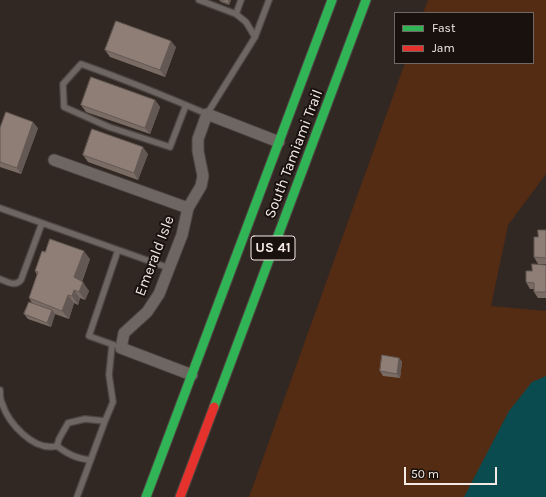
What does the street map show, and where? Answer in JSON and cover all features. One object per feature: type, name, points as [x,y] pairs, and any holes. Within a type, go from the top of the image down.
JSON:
[{"type":"main road","name":"South Tamiami Trail","points":[[146,497],[332,0]]},
{"type":"main road","name":"South Tamiami Trail","points":[[180,497],[366,0]]},
{"type":"street","points":[[207,114],[279,142]]},
{"type":"street","name":"Emerald Isle","points":[[116,346],[124,332],[147,312],[154,304],[159,294],[182,235],[188,208],[201,186],[203,176],[198,151],[198,139],[207,114]]},
{"type":"street","name":"Emerald Isle","points":[[54,160],[188,208]]},
{"type":"street","points":[[116,346],[192,375]]},
{"type":"lane","points":[[198,0],[236,14],[246,22],[255,37]]},
{"type":"lane","points":[[236,14],[241,0]]},
{"type":"lane","points":[[186,105],[170,147],[109,127],[64,107],[63,84],[81,64],[129,82],[186,105],[207,114],[255,37],[269,0]]},
{"type":"lane","points":[[0,208],[169,268]]},
{"type":"lane","points":[[0,279],[14,284],[21,280],[42,223]]},
{"type":"lane","points":[[77,497],[113,402],[109,375],[116,346],[89,336],[118,250]]},
{"type":"lane","points":[[0,390],[1,402],[10,420],[22,434],[37,444],[50,448],[58,446]]},
{"type":"lane","points":[[58,446],[59,438],[68,423],[85,418],[105,421]]},
{"type":"lane","points":[[58,446],[68,454],[78,458],[90,460]]},
{"type":"shaded area","points":[[428,0],[546,0],[546,174],[508,225],[491,306],[546,311],[546,497],[249,497],[405,64],[534,64],[534,12],[423,12]]},
{"type":"water","points":[[546,376],[546,497],[464,497],[509,411],[532,382]]},
{"type":"building","points":[[220,0],[229,0],[228,3]]},
{"type":"building","points":[[116,21],[171,41],[160,70],[105,50]]},
{"type":"building","points":[[91,77],[155,100],[145,128],[81,105]]},
{"type":"building","points":[[6,112],[33,122],[17,168],[0,162],[0,128]]},
{"type":"building","points":[[92,129],[143,147],[134,173],[83,155]]},
{"type":"building","points":[[538,230],[546,230],[546,258],[534,257],[534,237],[538,237]]},
{"type":"building","points":[[50,239],[84,251],[74,277],[83,282],[79,292],[74,290],[72,296],[68,295],[62,311],[29,298],[38,272],[35,271],[42,251],[45,252]]},
{"type":"building","points":[[532,264],[546,265],[546,292],[534,292],[534,283],[526,282],[526,271],[532,271]]},
{"type":"building","points":[[29,302],[52,310],[47,323],[24,314]]},
{"type":"building","points":[[382,355],[399,358],[397,374],[380,371]]},
{"type":"traffic: fast","points":[[146,497],[332,0]]},
{"type":"traffic: fast","points":[[214,407],[366,0]]},
{"type":"traffic: jam","points":[[180,497],[214,407]]}]
